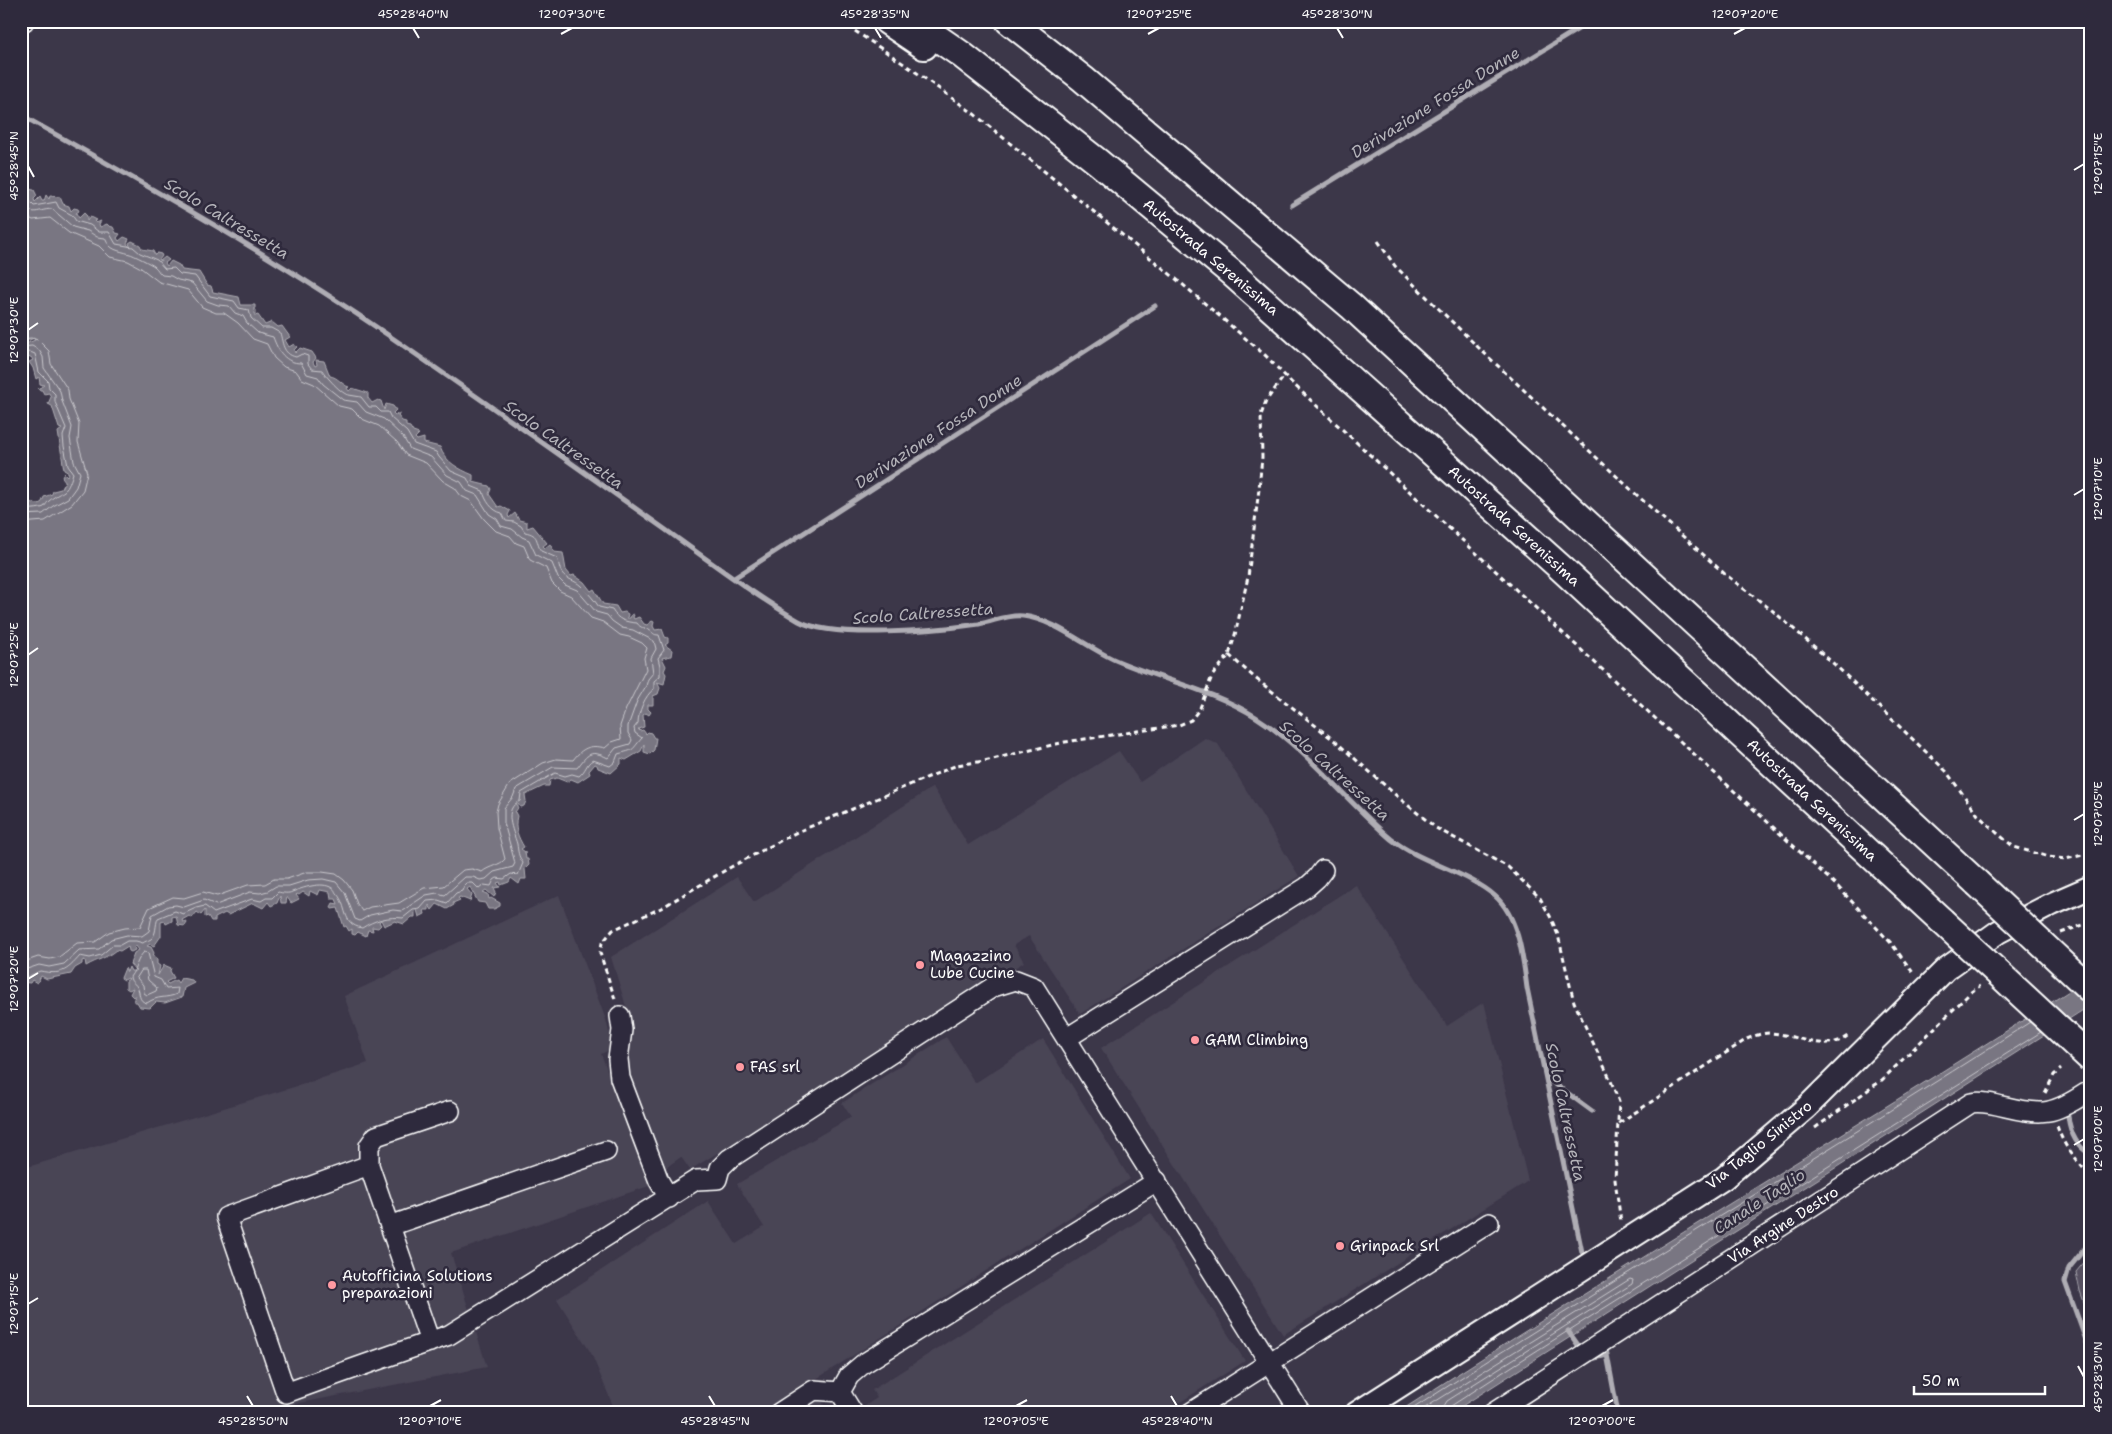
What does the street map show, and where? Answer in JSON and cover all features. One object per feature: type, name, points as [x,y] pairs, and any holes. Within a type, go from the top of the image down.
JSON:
[{"type":"highway","points":[[887,21],[985,91],[1098,162]]},
{"type":"highway","name":"Autostrada Serenissima","points":[[913,21],[962,55],[1098,162],[1233,274],[1363,388],[1561,568],[2091,1059]]},
{"type":"highway","points":[[1009,21],[1084,78],[1351,306],[2091,990]]},
{"type":"highway","points":[[1037,21],[1102,72],[1305,252],[1351,306]]},
{"type":"main road","name":"Via Taglio Sinistro","points":[[1356,1413],[1724,1178],[1806,1108],[1946,969],[1998,932],[2052,904],[2091,887]]},
{"type":"street","points":[[1067,1038],[1307,887],[1323,870]]},
{"type":"street","points":[[369,1165],[226,1217],[286,1393],[449,1335],[696,1180],[717,1179],[720,1168],[729,1159],[993,987],[1016,980],[1034,987],[1157,1180],[1301,1413]]},
{"type":"street","points":[[620,1016],[622,1030],[618,1059],[620,1078],[659,1181],[669,1198]]},
{"type":"street","name":"Via Argine Destro","points":[[1493,1413],[1971,1104],[1979,1102],[2028,1112],[2052,1111],[2067,1105],[2086,1093]]},
{"type":"street","points":[[430,1342],[369,1165],[369,1146],[376,1136],[450,1111]]},
{"type":"street","points":[[390,1226],[606,1151]]},
{"type":"street","points":[[840,1392],[849,1376],[863,1364],[1157,1180]]},
{"type":"street","points":[[1190,1413],[1489,1223]]},
{"type":"street","points":[[778,1413],[814,1390],[840,1392]]},
{"type":"street","points":[[840,1392],[853,1413]]},
{"type":"path","points":[[840,21],[973,113],[1266,356],[1838,887],[1891,944],[1915,974]]},
{"type":"path","points":[[1378,241],[1395,266],[1554,418],[1726,575],[1773,611],[1847,676],[1946,771],[1978,815],[1997,834],[2014,847],[2049,857],[2066,859],[2091,853]]},
{"type":"path","points":[[620,1016],[600,952],[602,943],[612,930],[661,908],[730,867],[795,833],[957,765],[984,761],[1065,742],[1179,725],[1191,720],[1200,708],[1212,676],[1229,655],[1249,568],[1262,457],[1261,415],[1266,401],[1285,375]]},
{"type":"path","points":[[1229,655],[1335,741],[1436,828],[1508,867],[1540,898],[1558,935],[1574,1002],[1619,1102],[1619,1123],[1615,1150],[1615,1180],[1617,1200],[1626,1242]]},
{"type":"path","points":[[2060,933],[2091,922]]},
{"type":"path","points":[[1908,980],[1921,969]]},
{"type":"path","points":[[1812,1131],[1882,1080],[1971,992],[1987,981]]},
{"type":"path","points":[[1619,1123],[1747,1039],[1758,1034],[1770,1033],[1808,1042],[1833,1044],[1844,1040],[1856,1029]]},
{"type":"path","points":[[2052,1111],[2067,1149],[2091,1176]]},
{"type":"shaded area","points":[[1205,738],[1218,744],[1299,876],[1080,1014],[1029,936],[1014,945],[1024,962],[690,1170],[681,1157],[664,1169],[625,1064],[632,1026],[611,957],[737,877],[754,902],[933,787],[968,845],[1119,751],[1140,782]]},
{"type":"shaded area","points":[[1356,885],[1447,1026],[1484,1002],[1528,1181],[1283,1335],[1101,1048]]},
{"type":"shaded area","points":[[559,895],[606,1020],[613,1048],[601,1054],[652,1185],[451,1253],[487,1367],[274,1408],[227,1413],[21,1413],[21,1169],[368,1063],[344,996]]},
{"type":"shaded area","points":[[946,1037],[975,1083],[1043,1039],[1130,1179],[810,1383],[829,1413],[616,1413],[591,1353],[557,1299],[708,1201],[736,1244],[764,1227],[737,1184],[851,1117],[842,1103]]},
{"type":"shaded area","points":[[1151,1213],[1245,1361],[1163,1413],[854,1413],[877,1398],[872,1390]]},
{"type":"shaded area","points":[[2091,1254],[2091,1321],[2080,1291],[2076,1272]]},
{"type":"water","points":[[21,188],[34,190],[37,196],[34,199],[35,202],[40,197],[44,201],[46,195],[49,199],[50,196],[60,197],[63,204],[69,206],[71,211],[74,208],[78,209],[79,211],[76,213],[79,218],[84,213],[87,216],[87,221],[90,217],[96,220],[94,221],[96,223],[101,221],[100,227],[107,224],[113,227],[116,233],[120,234],[117,238],[119,241],[124,237],[129,239],[127,243],[129,247],[129,243],[132,241],[140,245],[142,249],[153,251],[155,255],[157,253],[161,254],[160,261],[165,257],[169,260],[165,263],[167,266],[171,261],[179,265],[182,270],[199,272],[207,285],[211,286],[213,292],[239,297],[241,305],[255,305],[255,316],[258,315],[265,325],[272,322],[278,327],[282,326],[290,337],[285,340],[289,347],[294,344],[297,347],[294,350],[295,353],[300,348],[312,352],[316,358],[313,362],[315,366],[317,365],[316,360],[324,361],[330,376],[349,387],[347,388],[349,391],[352,388],[368,393],[368,398],[372,403],[378,400],[381,401],[384,410],[386,404],[393,406],[396,410],[393,413],[395,415],[400,413],[398,416],[402,421],[406,422],[406,426],[419,434],[415,438],[417,440],[424,438],[424,443],[440,447],[449,461],[473,475],[473,482],[489,486],[491,489],[489,494],[498,507],[501,506],[510,511],[509,518],[515,513],[519,520],[527,522],[527,528],[533,526],[547,543],[543,546],[545,548],[550,544],[554,552],[563,553],[566,570],[571,576],[574,575],[584,582],[591,591],[594,589],[603,604],[616,606],[620,613],[625,612],[628,614],[627,618],[630,618],[632,614],[634,619],[639,617],[644,624],[647,625],[652,621],[654,622],[655,630],[662,629],[665,637],[668,638],[668,643],[665,645],[672,650],[671,656],[662,658],[666,666],[664,684],[657,682],[660,688],[658,694],[653,696],[653,705],[648,705],[648,709],[651,712],[649,715],[646,713],[643,715],[644,727],[638,729],[640,731],[643,730],[646,734],[648,732],[651,733],[656,738],[654,750],[650,754],[644,752],[644,744],[641,751],[626,760],[621,758],[621,764],[611,773],[598,768],[595,764],[589,771],[590,774],[578,782],[571,779],[567,782],[557,778],[550,780],[549,786],[544,786],[525,795],[526,801],[524,806],[520,807],[516,804],[518,808],[515,812],[517,816],[517,832],[524,847],[521,849],[525,852],[529,865],[525,869],[526,879],[521,879],[519,884],[511,878],[509,882],[501,885],[500,882],[497,883],[500,887],[494,888],[496,892],[494,897],[486,890],[483,892],[488,894],[489,899],[491,898],[500,903],[500,906],[488,909],[485,903],[478,902],[470,887],[467,889],[472,895],[470,901],[460,897],[458,898],[460,900],[453,903],[454,905],[447,909],[437,904],[432,910],[429,905],[429,910],[424,910],[425,914],[419,917],[417,910],[415,917],[412,917],[404,924],[395,921],[384,926],[381,920],[379,922],[381,925],[378,928],[372,927],[373,931],[368,930],[366,936],[358,932],[355,935],[352,934],[352,929],[349,931],[346,926],[344,927],[338,908],[332,909],[331,907],[333,903],[338,904],[336,899],[331,899],[330,892],[320,890],[318,895],[310,891],[309,896],[303,892],[299,895],[297,894],[299,899],[291,903],[287,897],[286,903],[281,903],[280,896],[277,903],[271,906],[268,902],[263,908],[253,903],[228,915],[225,913],[215,918],[215,921],[211,921],[208,916],[205,917],[205,910],[201,915],[197,912],[192,918],[189,916],[182,920],[187,923],[185,926],[178,925],[176,916],[172,917],[172,921],[166,924],[165,921],[161,922],[161,936],[154,946],[150,944],[147,946],[151,947],[154,953],[153,956],[157,959],[157,964],[160,966],[158,975],[164,965],[171,968],[170,971],[174,978],[166,982],[168,984],[176,980],[178,983],[181,978],[192,980],[194,983],[184,988],[182,997],[165,1003],[156,1002],[150,1008],[140,1007],[137,1002],[134,1002],[136,995],[133,997],[130,994],[133,988],[129,990],[126,988],[126,981],[129,979],[124,980],[121,978],[125,968],[127,972],[129,967],[131,971],[136,971],[130,964],[134,953],[139,950],[136,946],[134,947],[135,950],[131,952],[128,946],[120,951],[116,950],[86,966],[85,960],[82,961],[82,964],[75,968],[71,974],[47,979],[41,976],[37,983],[32,980],[30,983],[21,982],[21,505],[24,503],[28,509],[28,502],[39,504],[42,502],[44,497],[52,494],[53,491],[61,489],[66,482],[62,477],[64,473],[67,476],[69,473],[64,470],[58,432],[62,429],[59,428],[52,406],[48,404],[51,397],[49,393],[44,394],[42,390],[38,389],[44,385],[40,384],[39,377],[36,379],[29,362],[33,360],[31,357],[23,358],[21,346],[35,340],[34,338],[21,344]]},
{"type":"water","name":"Canale Taglio","points":[[2091,977],[2091,1005],[1451,1413],[1397,1413],[1918,1087]]},
{"type":"waterway","name":"Derivazione Fossa Donne","points":[[1292,205],[1591,21]]},
{"type":"waterway","name":"Scolo Caltressetta","points":[[21,115],[253,248],[343,305],[489,405],[744,586],[799,621],[815,627],[836,630],[886,632],[961,626],[1012,616],[1035,618],[1058,628],[1113,659],[1222,699],[1239,707],[1275,730],[1293,744],[1391,839],[1416,855],[1472,880],[1495,896],[1510,915],[1519,939],[1527,988],[1582,1252]]},
{"type":"waterway","name":"Derivazione Fossa Donne","points":[[734,578],[1155,306]]},
{"type":"waterway","points":[[1547,1078],[1592,1111]]},
{"type":"waterway","points":[[2068,1116],[2070,1128],[2078,1143],[2091,1154]]},
{"type":"waterway","points":[[2091,1241],[2069,1268],[2065,1282],[2091,1354]]},
{"type":"waterway","points":[[1568,1331],[1578,1345]]},
{"type":"waterway","name":"Scolo Caltressetta","points":[[1605,1344],[1618,1413]]},
{"type":"waterway","points":[[1591,1359],[1607,1355]]},
{"type":"place","name":"Magazzino Lube Cucine","points":[[920,965]]},
{"type":"place","name":"GAM Climbing","points":[[1195,1040]]},
{"type":"place","name":"FAS srl","points":[[740,1067]]},
{"type":"place","name":"Grinpack Srl","points":[[1340,1246]]},
{"type":"place","name":"Autofficina Solutions preparazioni","points":[[332,1285]]}]
